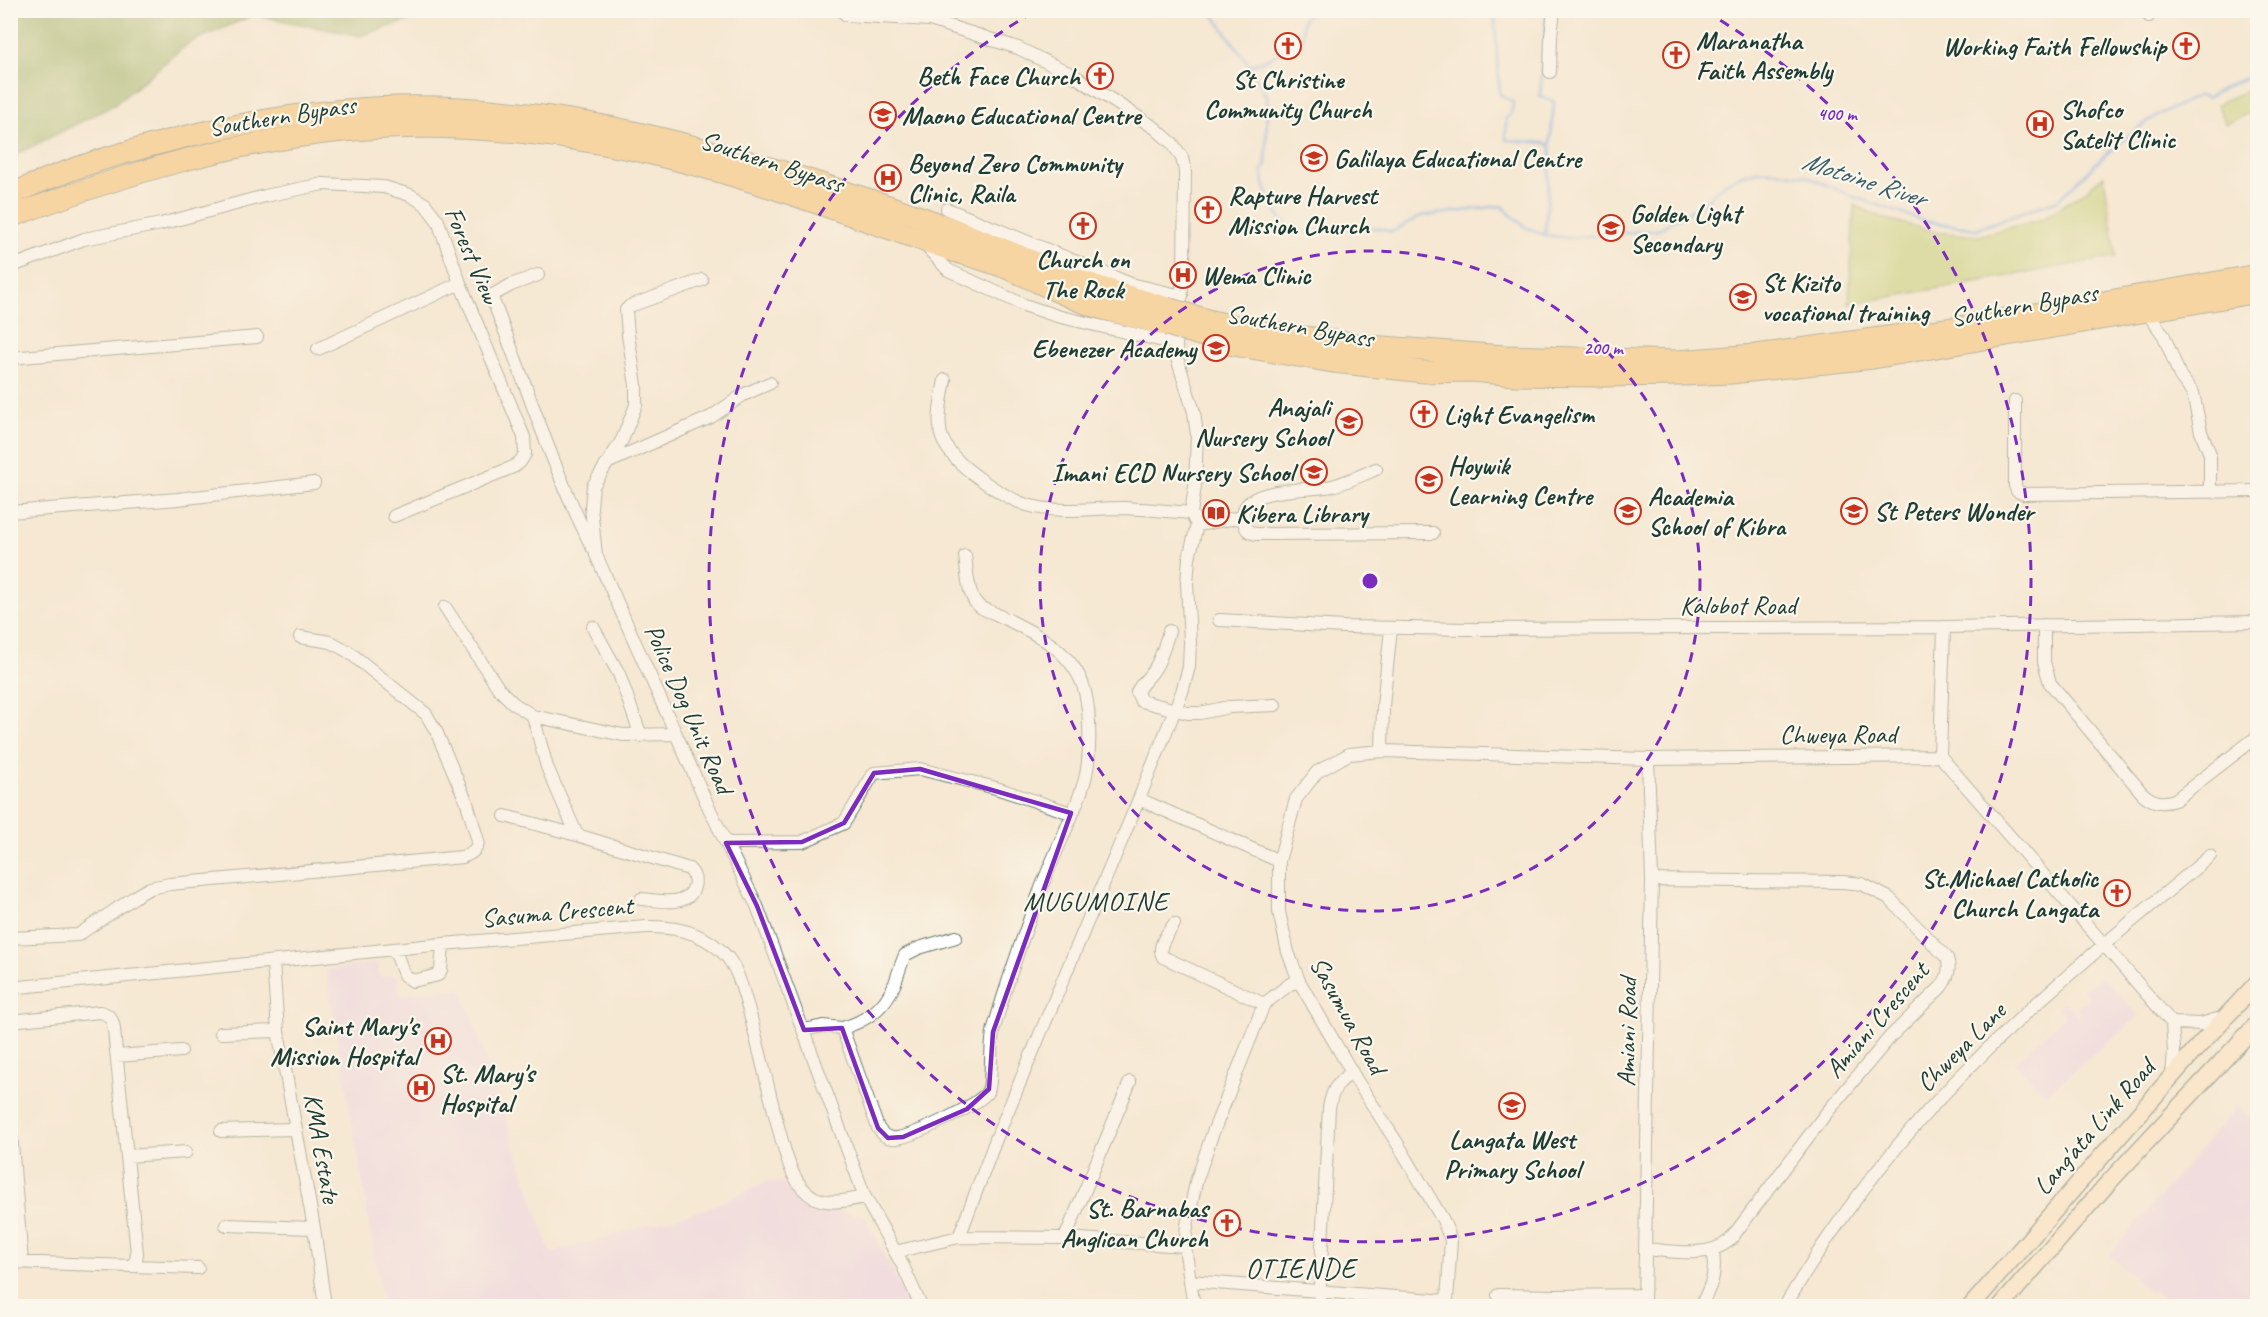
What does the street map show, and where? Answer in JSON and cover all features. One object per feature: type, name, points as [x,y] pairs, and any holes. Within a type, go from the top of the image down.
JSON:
[{"type":"highway","name":"Southern Bypass","points":[[10,195],[62,173],[137,148],[220,129],[294,116],[399,107],[510,112],[657,136],[751,162],[946,226],[1173,318],[1204,328],[1262,331],[1369,346],[1505,356],[1677,361],[1756,355],[1954,328],[2258,275]]},
{"type":"highway","name":"Southern Bypass","points":[[10,217],[96,186],[195,157],[304,136],[398,127],[518,132],[574,139],[679,160],[782,192],[1007,268],[1095,307],[1173,318]]},
{"type":"highway","name":"Southern Bypass","points":[[1204,328],[1228,344],[1333,363],[1425,372],[1472,370],[1515,375],[1682,375],[1731,373],[1873,358],[2258,292]]},
{"type":"main road","name":"Lang'ata Link Road","points":[[1971,1306],[2171,1077],[2258,982]]},
{"type":"main road","name":"Lang'ata Link Road","points":[[2001,1306],[2108,1183],[2258,1023]]},
{"type":"street","points":[[1550,72],[1554,10]]},
{"type":"street","points":[[844,13],[930,20],[1018,48],[1073,75],[1134,112],[1165,135],[1182,158],[1185,171],[1185,236],[1173,318],[1177,358],[1194,412],[1197,435],[1195,486],[1191,513],[1197,525],[1189,558],[1187,583],[1191,653],[1185,681],[1174,711],[996,1139],[959,1237]]},
{"type":"street","name":"Forest View","points":[[10,267],[84,239],[161,224],[265,196],[322,184],[384,187],[410,195],[425,204],[438,220],[460,283],[526,446],[525,454],[513,467],[394,516]]},
{"type":"street","points":[[947,209],[1131,284],[1173,318]]},
{"type":"street","points":[[538,275],[511,285],[491,296],[557,471],[573,510],[596,555]]},
{"type":"street","name":"Police Dog Unit Road","points":[[702,280],[630,306],[626,310],[636,385],[636,405],[622,440],[596,479],[591,495],[596,555],[675,734],[757,906],[865,1197]]},
{"type":"street","points":[[318,349],[460,283]]},
{"type":"street","points":[[2146,311],[2164,336],[2180,376],[2193,393],[2201,432],[2210,454],[2210,492]]},
{"type":"street","points":[[10,358],[257,337]]},
{"type":"street","points":[[945,380],[940,427],[950,453],[982,480],[1017,501],[1040,508],[1068,510],[1122,508],[1191,513]]},
{"type":"street","points":[[606,464],[711,417],[743,395],[770,382]]},
{"type":"street","points":[[2015,401],[2015,486],[2017,491],[2024,494],[2258,491]]},
{"type":"street","points":[[1376,469],[1333,486],[1260,496],[1247,503],[1242,517],[1249,532],[1256,534],[1433,533]]},
{"type":"street","points":[[10,512],[178,499],[314,483]]},
{"type":"street","points":[[1197,525],[1242,517]]},
{"type":"street","points":[[842,1028],[878,1128],[888,1138],[903,1137],[967,1109],[983,1097],[989,1089],[993,1032],[1033,910],[1084,785],[1089,739],[1085,691],[1075,669],[1053,646],[1033,633],[977,605],[971,591],[966,556]]},
{"type":"street","points":[[445,608],[500,689],[513,703],[533,717],[597,731],[641,735],[675,734]]},
{"type":"street","name":"Kalobot Road","points":[[1219,620],[1391,628],[1944,627],[2258,622]]},
{"type":"street","points":[[2044,625],[2044,662],[2050,683],[2143,794],[2151,800],[2165,803],[2175,800],[2258,736]]},
{"type":"street","points":[[593,627],[619,674],[641,735]]},
{"type":"street","points":[[1944,627],[1940,756],[2172,1023],[2174,1051],[2171,1077]]},
{"type":"street","points":[[1382,751],[1383,706],[1391,628]]},
{"type":"street","points":[[1169,631],[1160,659],[1137,692],[1141,701],[1174,711],[1200,713],[1229,706],[1275,705]]},
{"type":"street","points":[[10,938],[78,935],[139,894],[150,888],[170,884],[463,857],[478,847],[467,803],[436,731],[426,714],[349,652],[331,642],[300,637]]},
{"type":"street","points":[[533,717],[547,767],[577,836]]},
{"type":"street","name":"Chweya Road","points":[[1382,751],[1648,759],[1940,756]]},
{"type":"street","name":"Sasumua Road","points":[[1382,751],[1348,754],[1317,772],[1296,799],[1280,861],[1279,912],[1288,952],[1299,981],[1443,1220],[1451,1240],[1447,1304]]},
{"type":"street","name":"Amiani Road","points":[[1644,1301],[1652,880],[1648,759]]},
{"type":"street","points":[[726,843],[802,843],[844,823],[874,773],[920,770],[996,788],[1071,813]]},
{"type":"street","points":[[1139,799],[1280,861]]},
{"type":"street","points":[[505,816],[689,869],[693,873],[694,888],[688,897],[679,901],[641,899]]},
{"type":"street","name":"Chweya Lane","points":[[1785,1306],[1809,1265],[1850,1206],[1911,1131],[1960,1077],[2022,1017],[2104,944],[2210,856]]},
{"type":"street","name":"Amiani Crescent","points":[[1652,880],[1862,884],[1889,898],[1947,958],[1950,965],[1947,979],[1941,987],[1890,1037],[1824,1116],[1730,1240],[1713,1250]]},
{"type":"street","points":[[1174,924],[1160,947],[1163,957],[1264,1004]]},
{"type":"street","name":"Sasuma Crescent","points":[[10,988],[442,944],[665,927],[687,931],[710,941],[728,958],[737,974],[754,1029],[788,1163],[799,1184],[816,1198],[835,1202],[865,1197]]},
{"type":"street","points":[[804,1030],[823,1026],[842,1028],[858,1023],[873,1014],[885,1001],[893,987],[905,956],[919,948],[956,937]]},
{"type":"street","points":[[395,950],[404,975],[413,981],[438,975],[441,970],[442,944]]},
{"type":"street","name":"KMA Estate","points":[[273,962],[278,1031],[294,1129],[314,1228],[325,1306]]},
{"type":"street","points":[[1194,1306],[1185,1246],[1196,1182],[1212,1135],[1264,1004],[1290,984],[1299,981]]},
{"type":"street","points":[[10,1021],[91,1012],[106,1013],[113,1022],[137,1253],[136,1260],[131,1266]]},
{"type":"street","points":[[2172,1023],[2201,1023],[2226,1017]]},
{"type":"street","points":[[221,1033],[278,1031]]},
{"type":"street","points":[[117,1056],[181,1051]]},
{"type":"street","points":[[1319,1306],[1329,1108],[1333,1089],[1352,1072]]},
{"type":"street","points":[[1065,1238],[1130,1082]]},
{"type":"street","points":[[10,1121],[16,1262],[198,1268]]},
{"type":"street","points":[[221,1131],[294,1129]]},
{"type":"street","points":[[128,1155],[186,1152]]},
{"type":"street","points":[[865,1197],[896,1252],[921,1306]]},
{"type":"street","points":[[226,1225],[314,1228]]},
{"type":"street","points":[[896,1252],[959,1237],[1065,1238],[1185,1246]]},
{"type":"street","points":[[1645,1250],[1687,1252],[1713,1250],[1715,1271],[1712,1284],[1701,1306]]},
{"type":"street","points":[[1190,1281],[1319,1292],[1376,1301],[1447,1304]]},
{"type":"street","points":[[1498,1295],[1554,1301],[1644,1301]]},
{"type":"highlighted area","points":[[920,769],[1071,813],[993,1032],[989,1089],[967,1109],[903,1137],[888,1138],[878,1128],[842,1028],[804,1030],[757,906],[726,843],[802,842],[844,823],[874,773]]},
{"type":"shaded area","name":"St. Mary's Hospital","points":[[378,963],[379,977],[397,975],[400,995],[462,988],[551,1253],[705,1209],[769,1181],[792,1183],[822,1209],[864,1216],[911,1306],[383,1306],[326,970]]},
{"type":"shaded area","points":[[2102,976],[2139,1016],[2045,1095],[2015,1062],[2029,1046],[2033,1046],[2066,1015],[2057,1007],[2065,1002],[2081,1020],[2076,1008],[2089,998],[2083,990]]},
{"type":"shaded area","points":[[2238,1106],[2257,1123],[2257,1306],[2173,1306],[2154,1290],[2150,1292],[2109,1255]]},
{"type":"green space","points":[[11,10],[441,11],[360,36],[254,15],[189,43],[114,105],[11,157]]},
{"type":"green space","points":[[2257,86],[2257,109],[2226,124],[2217,104]]},
{"type":"green space","points":[[2104,176],[2116,257],[1849,304],[1854,205],[1883,218],[1936,232],[1978,236],[2042,219],[2080,195]]},
{"type":"waterway","name":"Motoine River","points":[[397,10],[401,13],[411,10]]},
{"type":"waterway","name":"Motoine River","points":[[1210,10],[1250,66],[1267,98],[1266,165],[1262,171],[1270,201],[1275,211],[1289,226],[1298,231],[1309,232],[1322,228],[1372,228],[1392,232],[1421,216],[1501,206],[1525,227],[1545,235],[1568,238],[1657,230],[1702,204],[1724,184],[1757,171],[1806,176],[1854,197],[1924,221],[1976,229],[2058,200],[2106,154],[2156,116],[2200,95],[2207,98],[2229,85],[2258,73]]},
{"type":"waterway","points":[[1250,66],[1302,44],[1303,20],[1311,10]]},
{"type":"waterway","points":[[1494,10],[1500,95],[1513,102],[1511,115],[1506,118],[1506,140],[1546,143],[1551,148],[1545,235]]},
{"type":"waterway","points":[[1547,10],[1540,96],[1554,102],[1550,146]]},
{"type":"place","name":"St Christine Community Church","points":[[1288,46]]},
{"type":"place","name":"Working Faith Fellowship","points":[[2186,46]]},
{"type":"place","name":"Maranatha Faith Assembly","points":[[1676,55]]},
{"type":"place","name":"Beth Face Church","points":[[1100,76]]},
{"type":"place","name":"Maono Educational Centre","points":[[883,115]]},
{"type":"place","name":"Shofco Satelit Clinic","points":[[2040,124]]},
{"type":"place","name":"Galilaya Educational Centre","points":[[1314,158]]},
{"type":"place","name":"Beyond Zero Community Clinic, Raila","points":[[888,178]]},
{"type":"place","name":"Rapture Harvest Mission Church","points":[[1208,210]]},
{"type":"place","name":"Church on The Rock","points":[[1083,226]]},
{"type":"place","name":"Golden Light Secondary","points":[[1611,228]]},
{"type":"place","name":"Wema Clinic","points":[[1183,275]]},
{"type":"place","name":"St Kizito vocational training","points":[[1743,297]]},
{"type":"place","name":"Ebenezer Academy","points":[[1216,348]]},
{"type":"place","name":"Light Evangelism","points":[[1424,414]]},
{"type":"place","name":"Anajali Nursery School","points":[[1349,422]]},
{"type":"place","name":"Imani ECD Nursery School","points":[[1314,472]]},
{"type":"place","name":"Hoywik Learning Centre","points":[[1429,480]]},
{"type":"place","name":"Academia School of Kibra","points":[[1628,511]]},
{"type":"place","name":"St Peters Wonder","points":[[1854,511]]},
{"type":"place","name":"Kibera Library","points":[[1216,513]]},
{"type":"place","name":"St.Michael Catholic Church Langata","points":[[2117,893]]},
{"type":"place","name":"Saint Mary's Mission Hospital","points":[[438,1041]]},
{"type":"place","name":"St. Mary's Hospital","points":[[421,1088]]},
{"type":"place","name":"Langata West Primary School","points":[[1512,1106]]},
{"type":"place","name":"St. Barnabas Anglican Church","points":[[1227,1223]]},
{"type":"district","name":"MUGUMOINE","points":[[1096,901]]},
{"type":"district","name":"OTIENDE","points":[[1301,1268]]}]
